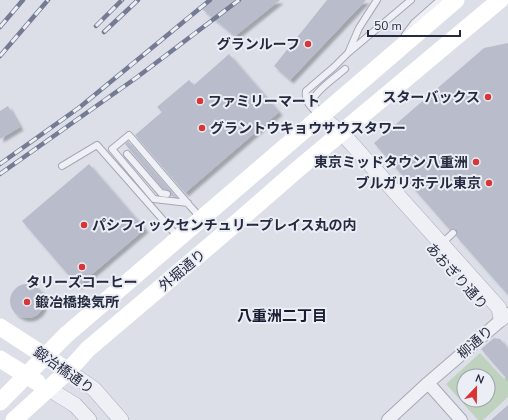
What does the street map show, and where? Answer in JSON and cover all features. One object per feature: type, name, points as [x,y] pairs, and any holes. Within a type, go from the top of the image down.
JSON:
[{"type":"main road","name":"外堀通り","points":[[0,402],[66,335],[456,0]]},
{"type":"main road","name":"外堀通り","points":[[14,420],[68,371],[88,349],[326,146],[500,2]]},
{"type":"main road","name":"鍛冶橋通り","points":[[0,327],[68,371]]},
{"type":"main road","name":"鍛冶橋通り","points":[[0,359],[49,389]]},
{"type":"street","name":"あおぎり通り","points":[[321,117],[342,133],[499,308],[506,320]]},
{"type":"street","name":"あおぎり通り","points":[[326,146],[342,147],[345,149],[492,314],[506,320]]},
{"type":"street","name":"柳通り","points":[[388,420],[428,383],[506,320]]},
{"type":"street","name":"鍛冶橋通り","points":[[68,371],[94,389],[121,420]]},
{"type":"street","points":[[428,383],[455,418]]},
{"type":"street","name":"鍛冶橋通り","points":[[49,389],[75,405],[89,420]]},
{"type":"lane","points":[[348,53],[359,28],[377,0]]},
{"type":"lane","points":[[321,117],[307,102],[305,97],[306,91],[410,0]]},
{"type":"lane","points":[[401,47],[404,36],[414,23],[440,0]]},
{"type":"lane","points":[[321,117],[314,104],[314,98],[345,69]]},
{"type":"lane","points":[[188,203],[154,199],[112,149],[128,135],[182,196],[188,203],[201,219]]},
{"type":"lane","points":[[62,166],[97,145],[179,238]]},
{"type":"lane","points":[[127,154],[161,193],[167,194]]},
{"type":"lane","points":[[441,244],[453,233]]},
{"type":"green space","points":[[480,353],[494,368],[464,368]]},
{"type":"green space","points":[[496,370],[504,379],[508,376],[508,397],[483,420],[478,420],[467,408],[496,408]]},
{"type":"green space","points":[[456,375],[456,395],[446,384]]},
{"type":"building","points":[[212,0],[280,0],[235,36],[202,9]]},
{"type":"building","name":"グランルーフ","points":[[327,0],[366,0],[290,80],[274,66]]},
{"type":"building","points":[[508,43],[508,295],[456,236],[457,230],[450,230],[374,143],[484,48]]},
{"type":"building","name":"グラントウキョウサウスタワー","points":[[229,54],[279,112],[185,193],[135,135],[162,112],[157,107],[189,80],[194,85]]},
{"type":"building","points":[[8,106],[20,127],[0,139],[0,111]]},
{"type":"building","points":[[128,141],[176,197],[171,196],[170,191],[163,189],[125,144]]},
{"type":"building","name":"パシフィックセンチュリープレイス丸の内","points":[[89,164],[145,229],[78,286],[22,221]]},
{"type":"building","name":"鍛冶橋換気所","points":[[27,284],[39,289],[44,301],[39,313],[27,318],[15,313],[10,301],[15,289]]},
{"type":"building","points":[[494,338],[500,339],[508,349],[508,380],[481,349]]},
{"type":"building","points":[[508,405],[508,420],[491,420]]},
{"type":"railway","points":[[0,27],[23,0]]},
{"type":"railway","points":[[0,56],[48,0]]},
{"type":"railway","points":[[96,26],[122,0]]},
{"type":"railway","points":[[104,32],[138,0]]},
{"type":"railway","points":[[0,164],[80,107],[210,0]]},
{"type":"railway","points":[[0,174],[136,78],[239,0]]},
{"type":"place","name":"グランルーフ","points":[[308,44]]},
{"type":"place","name":"スターバックス","points":[[488,97]]},
{"type":"place","name":"ファミリーマート","points":[[200,101]]},
{"type":"place","name":"グラントウキョウサウスタワー","points":[[202,128]]},
{"type":"place","name":"東京ミッドタウン八重洲","points":[[476,162]]},
{"type":"place","name":"ブルガリホテル東京","points":[[489,183]]},
{"type":"place","name":"パシフィックセンチュリープレイス丸の内","points":[[84,225]]},
{"type":"place","name":"タリーズコーヒー","points":[[82,267]]},
{"type":"place","name":"鍛冶橋換気所","points":[[27,302]]},
{"type":"district","name":"八重洲二丁目","points":[[282,316]]}]
